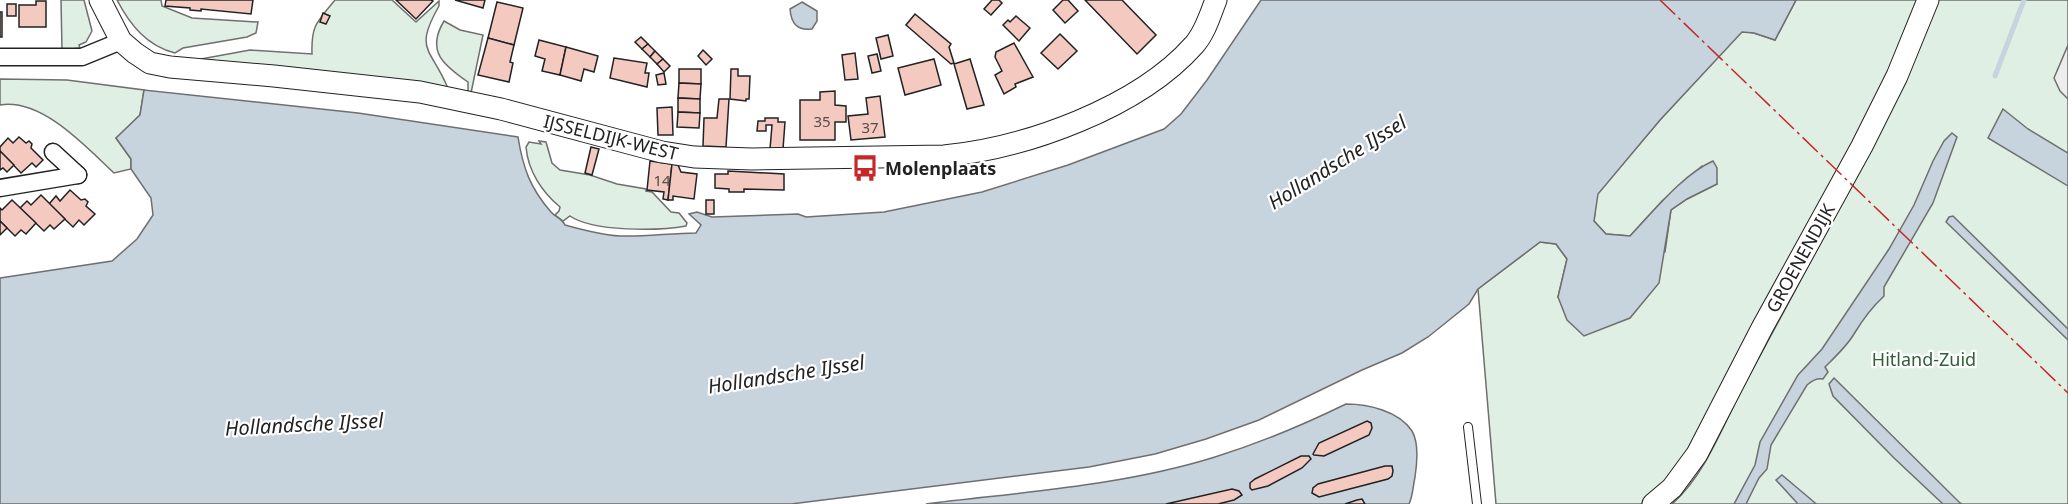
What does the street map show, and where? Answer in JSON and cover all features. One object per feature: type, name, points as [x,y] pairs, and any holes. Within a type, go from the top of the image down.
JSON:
[{"type":"street","points":[[0,57],[82,57],[121,41],[100,0]]},
{"type":"street","name":"IJSSELDIJK-WEST","points":[[121,41],[150,63],[420,92],[501,109],[680,156],[752,159],[944,156],[972,153],[1051,132],[1083,119],[1127,96],[1170,68],[1196,44],[1216,0]]},
{"type":"street","name":"GROENENDIJK","points":[[1653,504],[1672,488],[1696,454],[1862,146],[1897,76],[1929,0]]},
{"type":"street","points":[[0,188],[78,175],[53,152]]},
{"type":"lane","points":[[1468,427],[1477,504]]},
{"type":"green space","points":[[61,0],[84,0],[92,31],[86,42],[79,45],[80,48],[62,50]]},
{"type":"green space","points":[[117,0],[161,0],[162,6],[192,18],[258,22],[256,33],[247,37],[183,48],[175,53],[156,45],[140,33]]},
{"type":"green space","points":[[335,0],[392,0],[416,22],[439,1],[426,40],[427,48],[441,73],[446,88],[201,59],[250,50],[312,54],[316,24]]},
{"type":"green space","points":[[1796,0],[1923,0],[1907,39],[1691,452],[1655,496],[1641,504],[1496,504],[1478,289],[1540,242],[1556,244],[1567,259],[1558,297],[1665,252],[1671,210],[1717,184],[1702,166],[1662,201],[1630,236],[1606,234],[1594,221],[1597,194],[1660,120],[1742,31],[1775,40]]},
{"type":"green space","name":"Hitland-Zuid","points":[[1937,0],[2068,0],[2068,504],[1672,504],[1696,476],[1715,443],[1871,143]]},
{"type":"green space","points":[[444,21],[460,30],[483,35],[471,93],[468,92],[468,82],[451,70],[437,49],[439,32]]},
{"type":"green space","points":[[0,79],[67,80],[144,90],[140,115],[116,138],[131,159],[131,169],[114,173],[77,138],[47,117],[32,109],[16,105],[0,105]]},
{"type":"green space","points":[[539,141],[546,142],[552,163],[560,170],[646,189],[652,192],[671,212],[679,213],[687,223],[686,226],[626,229],[594,225],[570,216],[563,221],[555,215],[560,207],[542,188],[527,156],[526,147],[529,142],[541,144]]},
{"type":"shaded area","points":[[2068,45],[2068,99],[2060,91],[2054,78]]},
{"type":"water","name":"Hollandsche IJssel","points":[[1261,0],[1796,0],[1775,40],[1754,33],[1742,32],[1660,120],[1598,194],[1594,221],[1606,234],[1630,236],[1669,194],[1691,175],[1713,161],[1717,168],[1717,184],[1671,210],[1659,283],[1630,318],[1584,336],[1567,320],[1558,297],[1567,259],[1556,244],[1540,242],[1478,289],[1469,304],[1428,337],[1402,353],[1259,420],[1155,454],[1089,467],[791,504],[0,504],[0,278],[112,261],[137,239],[153,215],[151,198],[131,169],[131,159],[116,138],[140,115],[144,90],[358,113],[518,137],[525,168],[533,186],[551,212],[565,225],[620,236],[696,233],[701,225],[689,214],[697,212],[712,217],[798,214],[806,217],[884,212],[982,192],[1068,165],[1164,129],[1181,114],[1207,80]]},
{"type":"water","points":[[802,2],[817,11],[817,21],[812,29],[802,29],[792,18],[790,9]]},
{"type":"water","points":[[2003,109],[2028,129],[2068,153],[2068,186],[1988,138]]},
{"type":"water","points":[[1952,133],[1957,137],[1933,203],[1884,287],[1884,296],[1844,347],[1825,367],[1828,372],[1823,379],[1814,380],[1807,385],[1771,445],[1767,469],[1759,478],[1746,504],[1734,504],[1755,465],[1760,442],[1798,375],[1822,349],[1889,249],[1914,205],[1933,161],[1944,141]]},
{"type":"water","points":[[1953,216],[2068,329],[2068,340],[1946,222],[1949,217]]},
{"type":"water","points":[[1834,378],[1962,504],[1943,504],[1894,458],[1833,396],[1829,384]]},
{"type":"water","points":[[1346,404],[1364,405],[1382,410],[1399,418],[1412,431],[1416,441],[1417,460],[1409,504],[926,504],[1072,487],[1180,467],[1265,440]]},
{"type":"water","points":[[1782,475],[1816,504],[1798,504],[1776,480]]},
{"type":"building","points":[[166,0],[253,0],[251,14],[165,6]]},
{"type":"building","points":[[396,0],[431,0],[433,1],[416,19]]},
{"type":"building","points":[[455,0],[485,0],[483,8]]},
{"type":"building","points":[[992,0],[999,0],[1002,3],[991,15],[984,9]]},
{"type":"building","points":[[1063,0],[1068,0],[1078,11],[1065,23],[1053,10]]},
{"type":"building","points":[[1085,0],[1122,0],[1156,35],[1137,54]]},
{"type":"building","points":[[36,1],[46,1],[46,27],[19,27],[19,5],[36,5]]},
{"type":"building","points":[[497,2],[523,8],[514,45],[488,38]]},
{"type":"building","points":[[7,4],[16,4],[16,16],[7,16]]},
{"type":"building","points":[[0,12],[2,12],[2,37],[0,37]]},
{"type":"building","points":[[323,13],[330,16],[326,24],[320,22]]},
{"type":"building","points":[[915,14],[951,44],[949,47],[954,63],[951,64],[906,25]]},
{"type":"building","points":[[1016,16],[1030,28],[1019,41],[1003,25]]},
{"type":"building","points":[[1060,34],[1077,51],[1058,69],[1041,53]]},
{"type":"building","points":[[888,35],[893,56],[881,59],[876,38]]},
{"type":"building","points":[[641,37],[648,44],[642,49],[635,42]]},
{"type":"building","points":[[488,38],[514,45],[509,82],[478,75]]},
{"type":"building","points":[[539,40],[566,47],[560,75],[542,71],[545,59],[535,56]]},
{"type":"building","points":[[1014,43],[1033,77],[1015,84],[1016,87],[1004,94],[995,75],[1002,71],[995,57],[996,52]]},
{"type":"building","points":[[648,44],[655,51],[650,57],[642,49]]},
{"type":"building","points":[[566,47],[598,56],[594,72],[584,69],[581,81],[560,75]]},
{"type":"building","points":[[703,50],[712,59],[706,65],[698,56]]},
{"type":"building","points":[[655,51],[663,59],[657,64],[650,57]]},
{"type":"building","points":[[855,53],[858,79],[845,80],[842,55]]},
{"type":"building","points":[[877,54],[881,71],[872,73],[868,56]]},
{"type":"building","points":[[614,58],[647,63],[645,73],[649,73],[647,87],[610,78]]},
{"type":"building","points":[[663,59],[670,66],[664,72],[657,64]]},
{"type":"building","points":[[934,59],[941,85],[905,95],[898,68]]},
{"type":"building","points":[[970,59],[984,105],[967,109],[954,64]]},
{"type":"building","points":[[679,69],[701,69],[701,84],[679,83]]},
{"type":"building","points":[[731,69],[738,69],[738,76],[750,76],[749,99],[746,101],[730,99]]},
{"type":"building","points":[[664,73],[666,84],[658,85],[656,75]]},
{"type":"building","points":[[679,83],[701,84],[700,99],[678,98]]},
{"type":"building","points":[[835,91],[835,105],[846,106],[846,122],[835,122],[835,140],[800,140],[800,100],[820,100],[820,92]]},
{"type":"building","points":[[880,96],[885,137],[851,140],[848,116],[868,114],[866,98]]},
{"type":"building","points":[[678,98],[700,99],[700,113],[678,112]]},
{"type":"building","points":[[719,99],[729,99],[726,147],[703,146],[704,118],[717,118]]},
{"type":"building","points":[[672,107],[673,135],[658,135],[657,108]]},
{"type":"building","points":[[678,112],[700,113],[699,128],[677,127]]},
{"type":"building","points":[[765,118],[778,118],[778,122],[785,122],[783,149],[770,149],[772,125],[766,125],[766,131],[757,131],[758,121],[765,121]]},
{"type":"building","points":[[19,137],[26,143],[29,141],[32,144],[31,148],[43,160],[36,167],[32,163],[21,173],[0,151],[0,147],[8,138],[13,143]]},
{"type":"building","points":[[591,147],[599,149],[592,175],[585,173]]},
{"type":"building","points":[[0,151],[14,165],[7,172],[3,168],[0,170]]},
{"type":"building","points":[[650,161],[672,164],[668,200],[663,199],[664,192],[647,190]]},
{"type":"building","points":[[672,164],[678,165],[681,172],[697,174],[694,199],[673,196],[673,200],[668,200]]},
{"type":"building","points":[[728,171],[784,174],[784,190],[744,189],[744,192],[729,192],[729,189],[715,188],[715,174],[728,174]]},
{"type":"building","points":[[70,190],[81,200],[85,199],[88,202],[86,206],[95,214],[84,225],[79,220],[73,227],[49,204],[56,196],[60,201]]},
{"type":"building","points":[[41,195],[65,219],[54,229],[50,225],[44,231],[20,208],[27,201],[31,205]]},
{"type":"building","points":[[12,200],[36,223],[26,234],[21,230],[15,236],[0,221],[0,208],[2,210]]},
{"type":"building","points":[[706,200],[714,200],[714,214],[706,214]]},
{"type":"building","points":[[0,221],[7,228],[0,235]]},
{"type":"building","points":[[1367,421],[1371,423],[1372,428],[1369,435],[1324,456],[1313,454],[1319,443]]},
{"type":"building","points":[[1301,456],[1309,456],[1311,459],[1302,468],[1268,486],[1252,490],[1250,488],[1250,483],[1255,479]]},
{"type":"building","points":[[1392,466],[1392,476],[1388,479],[1319,497],[1312,493],[1313,488],[1318,484]]},
{"type":"building","points":[[1232,489],[1239,491],[1242,495],[1234,500],[1218,504],[1166,504]]},
{"type":"building","points":[[1362,499],[1365,504],[1345,504],[1357,500]]},
{"type":"waterway","points":[[1995,76],[2024,0]]},
{"type":"power","points":[[1660,0],[2068,393]]},
{"type":"place","name":"Molenplaats","points":[[865,168]]}]
